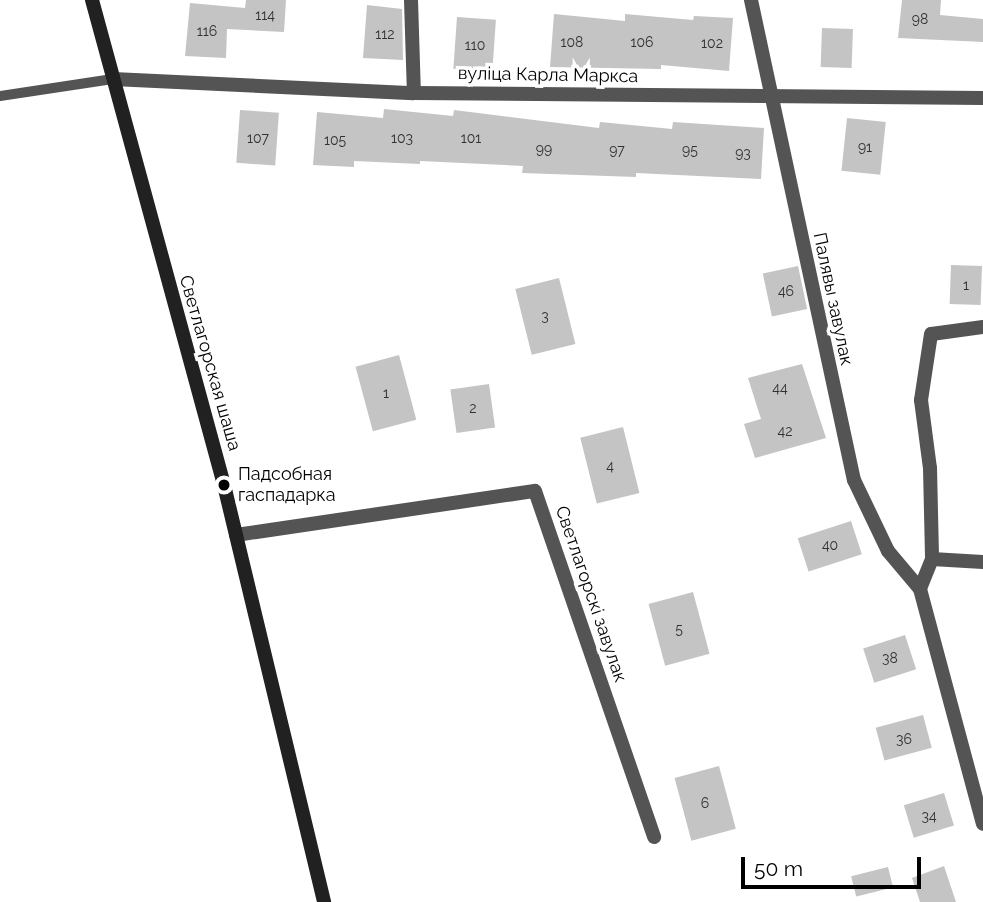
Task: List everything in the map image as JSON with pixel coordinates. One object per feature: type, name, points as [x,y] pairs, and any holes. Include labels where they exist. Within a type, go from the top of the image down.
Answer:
[{"type":"main road","name":"Светлагорская шаша","points":[[92,0],[236,535],[324,902]]},
{"type":"street","points":[[411,0],[414,93]]},
{"type":"street","name":"Палявы завулак","points":[[751,0],[854,480],[888,551],[920,589],[983,824]]},
{"type":"street","name":"вуліца Карла Маркса","points":[[113,79],[414,93],[983,98]]},
{"type":"street","points":[[920,589],[932,559],[930,468],[921,400],[931,334],[983,327]]},
{"type":"street","name":"Светлагорскі завулак","points":[[236,535],[535,491],[654,838]]},
{"type":"street","points":[[932,559],[983,562]]},
{"type":"lane","points":[[0,96],[113,79]]},
{"type":"building","points":[[246,0],[286,0],[284,32],[227,29],[226,58],[185,56],[190,3],[245,8]]},
{"type":"building","points":[[902,0],[941,0],[940,15],[983,19],[983,42],[898,38]]},
{"type":"building","points":[[367,5],[402,9],[403,60],[363,58]]},
{"type":"building","points":[[554,14],[625,21],[625,14],[693,20],[694,16],[733,18],[729,71],[661,65],[661,69],[550,67]]},
{"type":"building","points":[[457,17],[496,20],[492,72],[453,69]]},
{"type":"building","points":[[822,28],[853,29],[852,68],[821,67]]},
{"type":"building","points":[[384,109],[453,116],[454,110],[599,128],[600,122],[672,129],[673,122],[764,128],[761,179],[636,173],[636,177],[522,173],[523,166],[420,161],[420,164],[354,161],[354,167],[313,165],[317,112],[383,118]]},
{"type":"building","points":[[240,110],[279,113],[275,166],[236,163]]},
{"type":"building","points":[[847,118],[886,122],[880,175],[841,171]]},
{"type":"building","points":[[951,265],[982,266],[981,305],[950,304]]},
{"type":"building","points":[[798,266],[807,309],[772,317],[763,273]]},
{"type":"building","points":[[559,278],[575,344],[532,355],[515,289]]},
{"type":"building","points":[[399,355],[416,420],[373,431],[356,367]]},
{"type":"building","points":[[802,364],[826,438],[755,458],[744,424],[761,419],[748,378]]},
{"type":"building","points":[[489,384],[495,428],[457,433],[450,389]]},
{"type":"building","points":[[623,427],[639,493],[597,504],[580,438]]},
{"type":"building","points":[[851,521],[862,554],[809,572],[798,538]]},
{"type":"building","points":[[693,592],[710,654],[665,666],[649,604]]},
{"type":"building","points":[[905,635],[916,669],[874,683],[863,649]]},
{"type":"building","points":[[923,715],[932,748],[884,761],[876,728]]},
{"type":"building","points":[[719,766],[736,829],[691,841],[675,778]]},
{"type":"building","points":[[944,793],[954,826],[914,838],[904,805]]},
{"type":"building","points":[[944,866],[956,902],[920,902],[912,878]]},
{"type":"building","points":[[888,867],[893,887],[856,897],[851,876]]},
{"type":"place","name":"Падсобная гаспадарка","points":[[224,485]]}]
